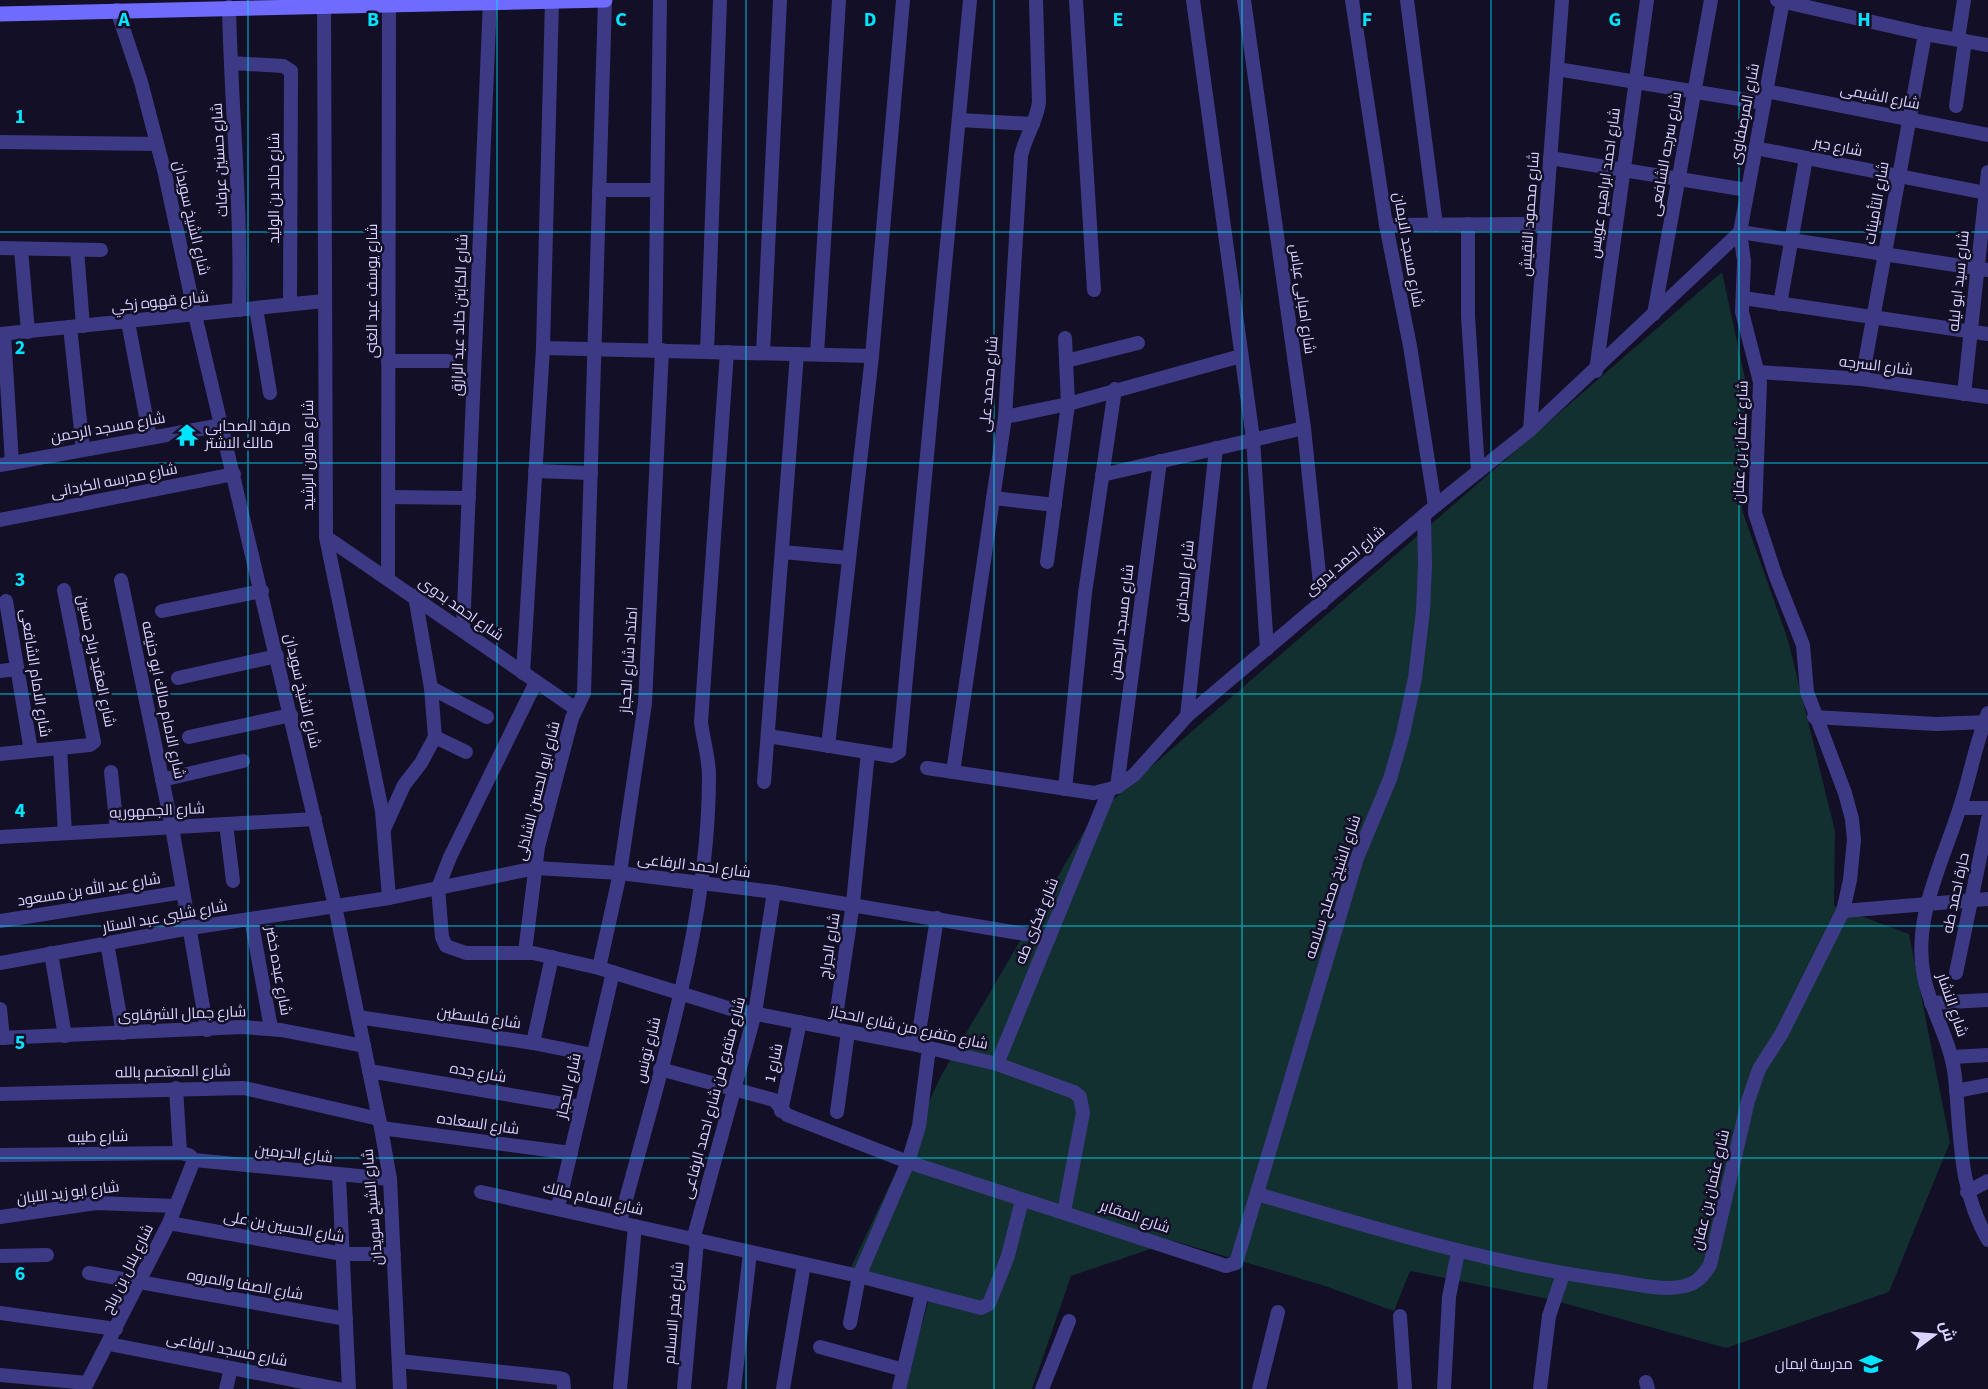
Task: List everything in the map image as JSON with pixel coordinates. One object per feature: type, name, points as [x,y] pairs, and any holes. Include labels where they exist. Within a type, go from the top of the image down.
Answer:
[{"type":"main road","points":[[0,14],[389,3],[605,0]]},
{"type":"street","points":[[523,673],[543,348],[552,0]]},
{"type":"street","name":"شارع ابو الحسن الشاذلى","points":[[525,952],[538,847],[576,709],[585,693],[605,0]]},
{"type":"street","name":"امتداد شارع الحجاز","points":[[599,968],[620,873],[645,703],[658,350],[657,190],[660,0]]},
{"type":"street","points":[[707,352],[720,0]]},
{"type":"street","points":[[763,353],[780,0]]},
{"type":"street","points":[[817,354],[839,0]]},
{"type":"street","points":[[828,746],[872,356],[903,0]]},
{"type":"street","points":[[768,736],[892,756],[896,755],[900,748],[970,0]]},
{"type":"street","name":"شارع محمد على","points":[[953,772],[1005,417],[1021,156],[1039,102],[1036,0]]},
{"type":"street","points":[[1076,0],[1094,290]]},
{"type":"street","points":[[1193,0],[1253,440],[1267,648]]},
{"type":"street","name":"شارع امبابى عباس","points":[[1244,0],[1304,428],[1322,603]]},
{"type":"street","name":"شارع مسجد الايمان","points":[[1352,0],[1386,225],[1410,346],[1435,506]]},
{"type":"street","points":[[1407,0],[1436,225]]},
{"type":"street","name":"شارع محمود النقيش","points":[[1530,430],[1562,0]]},
{"type":"street","name":"شارع احمد ابراهيم عويس","points":[[1596,371],[1647,0]]},
{"type":"street","name":"شارع سرجه الشافعى","points":[[1654,314],[1711,0]]},
{"type":"street","points":[[1956,106],[1964,0]]},
{"type":"street","name":"شارع الكابتن خالد عبد الرازق","points":[[463,630],[490,1]]},
{"type":"street","points":[[1780,1],[1925,34],[1988,45]]},
{"type":"street","name":"شارع المرصفاوى","points":[[1740,232],[1780,1]]},
{"type":"street","name":"شارع يوسف عبد الغنى","points":[[388,578],[389,3]]},
{"type":"street","name":"شارع هارون الرشيد","points":[[324,5],[326,537],[384,829],[389,898]]},
{"type":"street","name":"شارع حسنين عرفات","points":[[230,8],[231,63],[238,151],[239,310]]},
{"type":"street","name":"شارع الشيخ سويدان","points":[[117,10],[141,82],[157,144],[195,315],[335,906],[380,1123],[390,1179],[400,1389]]},
{"type":"street","name":"شارع التأمينات","points":[[1862,379],[1925,34]]},
{"type":"street","name":"شارع خالد بن الوليد","points":[[231,63],[283,66],[291,71],[290,304]]},
{"type":"street","name":"شارع الشيمى","points":[[1557,69],[1694,92],[1765,97],[1910,119],[1988,135]]},
{"type":"street","points":[[959,120],[1033,124]]},
{"type":"street","points":[[0,142],[157,144]]},
{"type":"street","name":"شارع جبر","points":[[1755,148],[1986,193]]},
{"type":"street","points":[[1550,158],[1747,190]]},
{"type":"street","points":[[1780,304],[1806,158]]},
{"type":"street","name":"شارع سيد ابو ليله","points":[[1964,394],[1971,332],[1983,269],[1988,172]]},
{"type":"street","points":[[599,190],[657,190]]},
{"type":"street","points":[[1468,224],[1467,316],[1478,471]]},
{"type":"street","points":[[1386,225],[1545,224]]},
{"type":"street","points":[[1740,232],[1983,269]]},
{"type":"street","name":"شارع احمد بدوى","points":[[1113,789],[1134,775],[1187,716],[1435,506],[1530,430],[1596,371],[1740,232]]},
{"type":"street","name":"شارع عثمان بن عفان","points":[[1257,1194],[1458,1252],[1563,1275],[1666,1288],[1691,1284],[1703,1276],[1710,1265],[1748,1101],[1759,1069],[1782,1033],[1842,910],[1854,859],[1852,819],[1831,752],[1814,717],[1807,692],[1803,645],[1755,513],[1761,396],[1759,372],[1745,327],[1744,261],[1740,232]]},
{"type":"street","points":[[0,248],[101,250]]},
{"type":"street","points":[[21,249],[28,332]]},
{"type":"street","points":[[77,250],[77,327],[83,449]]},
{"type":"street","points":[[1743,298],[1873,319],[1988,334]]},
{"type":"street","name":"شارع قهوه زكي","points":[[2,334],[324,301]]},
{"type":"street","points":[[256,308],[270,393]]},
{"type":"street","points":[[128,322],[150,438]]},
{"type":"street","points":[[2,334],[6,464]]},
{"type":"street","points":[[1047,562],[1068,404],[1065,338]]},
{"type":"street","points":[[1066,361],[1138,343]]},
{"type":"street","points":[[543,348],[872,356]]},
{"type":"street","name":"شارع تونس","points":[[620,1222],[680,994],[701,884],[709,773],[701,722],[727,352]]},
{"type":"street","points":[[764,782],[796,354]]},
{"type":"street","points":[[1005,417],[1068,404],[1115,388],[1242,356]]},
{"type":"street","points":[[388,361],[447,361]]},
{"type":"street","name":"شارع السرجه","points":[[1759,372],[1862,379],[1988,397]]},
{"type":"street","points":[[1065,789],[1085,593],[1115,388]]},
{"type":"street","name":"شارع مسجد الرحمن","points":[[6,464],[222,425]]},
{"type":"street","points":[[1102,475],[1304,428]]},
{"type":"street","name":"شارع المدافن","points":[[1187,716],[1216,448]]},
{"type":"street","name":"شارع مسجد الرحمن","points":[[1113,789],[1160,461]]},
{"type":"street","points":[[535,471],[591,474]]},
{"type":"street","name":"شارع مدرسه الكردانى","points":[[0,520],[234,474]]},
{"type":"street","points":[[388,497],[469,498]]},
{"type":"street","points":[[993,498],[1055,505]]},
{"type":"street","name":"شارع الشيخ مصلح سلامه","points":[[1236,1263],[1357,858],[1390,779],[1403,734],[1415,678],[1423,611],[1424,516]]},
{"type":"street","name":"شارع احمد بدوى","points":[[326,537],[415,596],[576,709]]},
{"type":"street","points":[[782,552],[849,558]]},
{"type":"street","name":"شارع الامام مالك ابو حنيفه","points":[[121,580],[172,827],[207,1030]]},
{"type":"street","name":"شارع العقيد رباح حسين","points":[[60,748],[90,745],[95,739],[64,590]]},
{"type":"street","points":[[162,611],[262,591]]},
{"type":"street","points":[[384,829],[404,785],[421,764],[435,736],[431,688],[415,596]]},
{"type":"street","name":"شارع الامام الشافعى","points":[[5,609],[31,751]]},
{"type":"street","points":[[178,678],[277,656]]},
{"type":"street","points":[[0,671],[17,669]]},
{"type":"street","points":[[438,888],[450,857],[536,682]]},
{"type":"street","points":[[431,688],[487,717]]},
{"type":"street","points":[[189,737],[291,715]]},
{"type":"street","points":[[1814,717],[1936,724],[1987,719]]},
{"type":"street","name":"شارع النشار","points":[[1987,719],[1960,808],[1926,903],[1922,950],[1923,976],[1952,1057],[1959,1140],[1967,1192],[1976,1218],[1988,1240]]},
{"type":"street","points":[[435,736],[466,752]]},
{"type":"street","points":[[0,753],[60,748],[65,833]]},
{"type":"street","name":"شارع الجراج","points":[[837,1112],[841,1030],[868,752]]},
{"type":"street","points":[[162,780],[243,761]]},
{"type":"street","points":[[927,768],[1094,793],[1113,789]]},
{"type":"street","points":[[111,772],[117,830]]},
{"type":"street","name":"شارع فكرى طه","points":[[997,1065],[1048,938],[1113,789]]},
{"type":"street","points":[[1960,808],[1988,808]]},
{"type":"street","name":"شارع الجمهوريه","points":[[0,837],[315,819]]},
{"type":"street","name":"حارة احمد طه","points":[[1956,973],[1988,819]]},
{"type":"street","points":[[226,824],[233,881]]},
{"type":"street","name":"شارع احمد الرفاعى","points":[[335,906],[389,898],[536,868],[620,873],[774,892],[853,903],[1048,938]]},
{"type":"street","name":"شارع متفرع من شارع الحجاز","points":[[438,888],[446,946],[466,953],[525,952],[552,957],[599,968],[680,994],[755,1014],[923,1046],[997,1065],[1074,1092],[1080,1097],[1082,1122],[1064,1212]]},
{"type":"street","name":"شارع عبد الله بن مسعود","points":[[0,921],[183,892]]},
{"type":"street","name":"شارع متفرع من شارع احمد الرفاعى","points":[[695,1240],[755,1014],[774,892]]},
{"type":"street","points":[[1842,910],[1988,899]]},
{"type":"street","name":"شارع شلبى عبد الستار","points":[[0,963],[190,928],[335,906]]},
{"type":"street","points":[[850,1323],[859,1276],[908,1162],[924,1101],[923,1046],[937,918]]},
{"type":"street","name":"شارع عبده خضر","points":[[251,919],[272,1028]]},
{"type":"street","points":[[107,943],[123,1033]]},
{"type":"street","points":[[51,953],[65,1035]]},
{"type":"street","points":[[533,1043],[552,957]]},
{"type":"street","name":"شارع الحجاز","points":[[558,1207],[613,972]]},
{"type":"street","points":[[1931,1003],[1988,1000]]},
{"type":"street","points":[[0,1009],[2,1038]]},
{"type":"street","name":"شارع فلسطين","points":[[358,1017],[533,1043],[593,1055]]},
{"type":"street","name":"شارع 1","points":[[781,1111],[800,1022]]},
{"type":"street","name":"شارع جمال الشرقاوى","points":[[2,1038],[272,1028],[364,1046]]},
{"type":"street","points":[[1952,1057],[1988,1055]]},
{"type":"street","name":"شارع المقابر","points":[[660,1069],[774,1100],[781,1111],[908,1162],[1226,1266],[1236,1263]]},
{"type":"street","name":"شارع جده","points":[[369,1071],[581,1107]]},
{"type":"street","points":[[1956,1091],[1988,1085]]},
{"type":"street","points":[[176,1088],[180,1153],[189,1155],[194,1161]]},
{"type":"street","name":"شارع المعتصم بالله","points":[[0,1094],[244,1088],[380,1123]]},
{"type":"street","name":"شارع السعاده","points":[[380,1123],[571,1153]]},
{"type":"street","name":"شارع طيبه","points":[[0,1155],[180,1153]]},
{"type":"street","name":"شارع الحرمين","points":[[194,1161],[390,1179]]},
{"type":"street","name":"شارع بلال بن رباح","points":[[86,1386],[169,1224],[194,1161]]},
{"type":"street","points":[[339,1176],[350,1389]]},
{"type":"street","points":[[1967,1192],[1988,1181]]},
{"type":"street","name":"شارع الامام مالك","points":[[481,1192],[558,1207],[695,1240]]},
{"type":"street","points":[[695,1240],[986,1307],[1008,1256],[1022,1200]]},
{"type":"street","name":"شارع ابو زيد اللبان","points":[[0,1217],[96,1203],[175,1206]]},
{"type":"street","name":"شارع الحسين بن على","points":[[169,1224],[343,1254],[394,1254]]},
{"type":"street","points":[[620,1389],[635,1226]]},
{"type":"street","name":"شارع فجر الاسلام","points":[[684,1389],[695,1240]]},
{"type":"street","points":[[1444,1389],[1449,1297],[1458,1252]]},
{"type":"street","points":[[734,1389],[750,1253]]},
{"type":"street","points":[[0,1256],[47,1256]]},
{"type":"street","points":[[783,1389],[804,1264]]},
{"type":"street","name":"شارع الصفا والمروه","points":[[89,1273],[139,1284],[346,1318]]},
{"type":"street","points":[[1540,1389],[1549,1316],[1563,1275]]},
{"type":"street","points":[[899,1389],[922,1293]]},
{"type":"street","points":[[1258,1389],[1278,1312]]},
{"type":"street","points":[[0,1313],[116,1329]]},
{"type":"street","points":[[1400,1316],[1406,1389]]},
{"type":"street","points":[[1042,1389],[1069,1321]]},
{"type":"street","name":"شارع مسجد الرفاعى","points":[[109,1344],[339,1389]]},
{"type":"street","points":[[820,1347],[904,1370]]},
{"type":"street","points":[[399,1361],[560,1378],[563,1379],[564,1389]]},
{"type":"street","points":[[226,1389],[231,1368]]},
{"type":"street","points":[[0,1375],[86,1386]]},
{"type":"green space","points":[[1722,272],[1746,383],[1742,510],[1788,640],[1835,831],[1834,906],[1909,934],[1950,1142],[1889,1292],[1726,1348],[1549,1299],[1410,1271],[1394,1311],[1325,1286],[1174,1241],[1071,1276],[1032,1389],[904,1389],[931,1292],[850,1269],[941,1076],[1092,818]]},
{"type":"place","name":"مرقد الصحابي مالك الاشتر","points":[[187,435]]},
{"type":"place","name":"مدرسة ايمان","points":[[1871,1364]]}]
